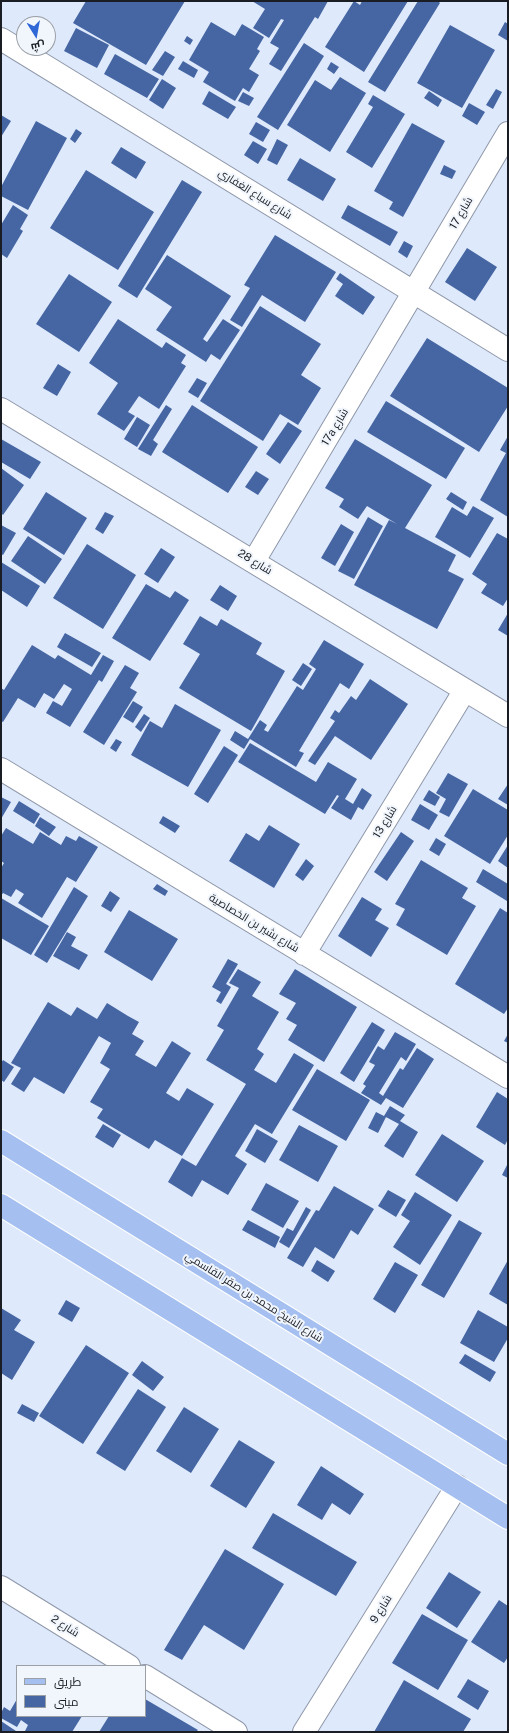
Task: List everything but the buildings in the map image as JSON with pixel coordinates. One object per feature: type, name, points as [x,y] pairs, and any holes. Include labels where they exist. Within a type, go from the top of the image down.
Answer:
[{"type":"main road","name":"شارع الشيخ محمد بن صقر القاسمي","points":[[1,1141],[508,1454]]},
{"type":"main road","points":[[1,1205],[508,1518]]},
{"type":"street","name":"شارع سباع الغفاري","points":[[1,39],[508,350]]},
{"type":"street","name":"شارع 17","points":[[415,293],[508,133]]},
{"type":"street","name":"17a شارع","points":[[254,561],[415,293]]},
{"type":"street","name":"شارع 28","points":[[1,409],[508,716]]},
{"type":"street","name":"شارع 13","points":[[304,954],[465,690]]},
{"type":"street","name":"شارع بشير بن الخصاصية","points":[[1,769],[508,1077]]},
{"type":"street","name":"شارع 9","points":[[304,1732],[457,1486]]},
{"type":"street","name":"شارع 2","points":[[1,1587],[127,1665]]},
{"type":"street","points":[[146,1677],[236,1732]]}]
